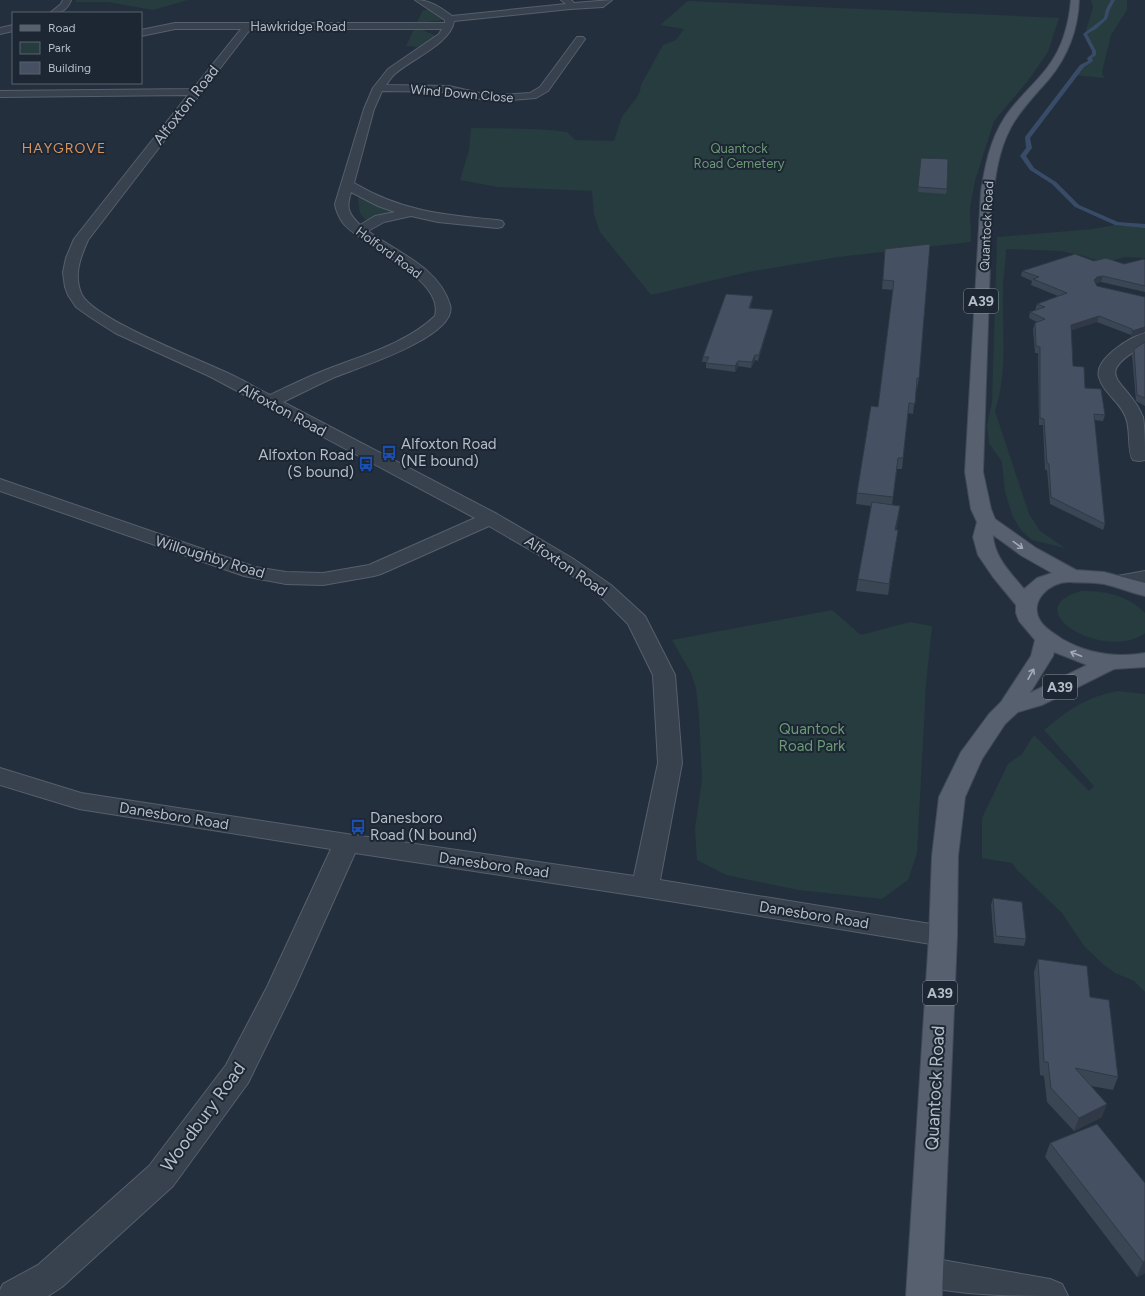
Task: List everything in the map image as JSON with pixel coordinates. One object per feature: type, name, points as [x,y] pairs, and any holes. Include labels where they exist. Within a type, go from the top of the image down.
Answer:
[{"type":"main road","name":"Quantock Road","points":[[987,522],[981,509],[974,472],[986,204],[990,165],[1000,137],[1011,117],[1051,69],[1060,54],[1069,34],[1075,8],[1075,0]]},
{"type":"main road","points":[[987,522],[1029,552],[1074,577]]},
{"type":"main road","name":"A39","points":[[987,522],[983,535],[984,545],[990,558],[1009,584],[1027,604],[1027,613],[1035,629],[1064,650],[1080,656],[1110,662],[1142,662]]},
{"type":"main road","points":[[1027,604],[1030,595],[1037,588],[1051,581],[1074,577],[1088,577],[1119,581],[1145,590]]},
{"type":"main road","name":"Quantock Road","points":[[924,1284],[943,936],[945,856],[952,797],[970,758],[997,719],[1010,707],[1042,656],[1046,637]]},
{"type":"main road","name":"Quantock Road","points":[[1010,707],[1034,700],[1110,662]]},
{"type":"street","points":[[55,12],[65,5],[68,0]]},
{"type":"street","points":[[419,0],[440,11],[449,22]]},
{"type":"street","name":"Hawkridge Road","points":[[147,33],[174,26],[250,27],[449,22],[565,8],[567,3],[603,4],[608,0]]},
{"type":"street","name":"Holford Road","points":[[269,402],[315,380],[402,344],[426,331],[441,319],[444,308],[441,298],[419,271],[400,257],[358,231],[341,212],[341,204],[369,109],[378,88],[392,71],[442,36],[449,22]]},
{"type":"street","name":"Alfoxton Road","points":[[250,27],[245,30],[195,92],[81,239],[73,258],[70,272],[72,287],[75,295],[81,304],[120,330],[217,374],[490,518],[565,562],[604,589],[637,620],[664,675],[670,763],[645,887]]},
{"type":"street","points":[[0,31],[12,28]]},
{"type":"street","name":"Wind Down Close","points":[[378,88],[449,89],[484,97],[500,98],[532,96],[544,89],[580,40]]},
{"type":"street","points":[[557,49],[572,50]]},
{"type":"street","points":[[0,94],[195,92]]},
{"type":"street","points":[[0,103],[12,94]]},
{"type":"street","points":[[347,184],[371,198],[408,213]]},
{"type":"street","points":[[358,231],[380,219],[408,213],[473,218],[497,224]]},
{"type":"street","points":[[1139,456],[1142,434],[1132,411],[1109,383],[1106,374],[1107,367],[1113,359],[1145,338]]},
{"type":"street","name":"Willoughby Road","points":[[0,485],[251,572],[286,578],[323,579],[374,570],[490,518]]},
{"type":"street","points":[[1119,581],[1145,577]]},
{"type":"street","name":"Danesboro Road","points":[[0,776],[79,801],[347,843],[645,887],[943,936]]},
{"type":"street","name":"Woodbury Road","points":[[15,1296],[50,1276],[161,1176],[237,1074],[281,987],[347,843]]},
{"type":"street","points":[[924,1284],[1050,1296]]},
{"type":"green space","points":[[76,0],[188,0],[153,10],[108,2],[75,2]]},
{"type":"green space","points":[[1091,0],[1127,0],[1127,10],[1111,35],[1102,72],[1104,78],[1074,75],[1082,66],[1090,61],[1089,58],[1094,55],[1094,51],[1085,34],[1093,7]]},
{"type":"green space","name":"Quantock Road Cemetery","points":[[688,1],[1059,18],[1048,52],[1027,82],[994,121],[975,181],[970,207],[971,242],[838,257],[748,272],[651,295],[600,232],[594,215],[592,191],[497,187],[460,180],[469,150],[471,128],[555,130],[567,132],[575,140],[614,141],[622,117],[639,94],[641,85],[663,45],[676,40],[684,29],[660,25]]},
{"type":"green space","points":[[430,10],[444,20],[417,23],[422,11]]},
{"type":"green space","points":[[414,29],[420,29],[436,36],[420,47],[406,46]]},
{"type":"green space","points":[[360,195],[397,211],[395,214],[367,222],[360,213],[358,199]]},
{"type":"green space","points":[[1115,225],[1145,227],[1145,258],[1125,257],[1104,263],[1084,256],[1061,251],[1006,249],[1003,289],[1004,350],[1002,381],[995,411],[1029,514],[1040,531],[1065,548],[1032,540],[1021,530],[1013,517],[1005,492],[1002,462],[989,443],[987,425],[992,403],[997,237],[1093,229]]},
{"type":"green space","points":[[1082,591],[1108,593],[1131,602],[1145,613],[1145,633],[1127,641],[1108,641],[1089,637],[1072,630],[1061,620],[1057,609],[1063,599]]},
{"type":"green space","name":"Quantock Road Park","points":[[832,610],[861,635],[910,622],[932,626],[926,684],[917,853],[908,880],[882,899],[798,890],[726,875],[697,860],[695,829],[702,779],[696,688],[691,673],[672,640]]},
{"type":"green space","points":[[1118,691],[1145,694],[1145,992],[1134,981],[1115,973],[1103,964],[1084,946],[1062,913],[1017,870],[1012,863],[982,858],[982,818],[1008,764],[1022,754],[1034,735],[1089,791],[1094,786],[1044,730],[1078,705],[1096,697]]},
{"type":"building","points":[[921,158],[948,159],[947,189],[918,187]]},
{"type":"building","points":[[930,244],[919,378],[917,378],[915,404],[909,403],[903,458],[898,458],[893,497],[857,493],[871,406],[878,407],[894,281],[883,280],[885,249]]},
{"type":"building","points":[[1075,254],[1094,261],[1106,258],[1124,264],[1145,260],[1145,286],[1103,276],[1097,277],[1094,280],[1097,286],[1145,297],[1145,327],[1132,331],[1132,329],[1099,316],[1071,325],[1073,366],[1084,367],[1085,388],[1101,389],[1105,415],[1094,414],[1105,524],[1051,497],[1044,419],[1040,418],[1040,347],[1036,346],[1035,323],[1045,319],[1030,312],[1045,307],[1037,304],[1067,293],[1033,279],[1039,277],[1022,271]]},
{"type":"building","points":[[726,294],[753,296],[749,308],[773,310],[759,355],[755,355],[752,362],[738,361],[735,366],[706,363],[709,357],[703,357]]},
{"type":"building","points":[[1145,342],[1145,398],[1137,395],[1134,349]]},
{"type":"building","points":[[872,502],[900,506],[895,530],[898,530],[889,584],[858,579]]},
{"type":"building","points":[[993,898],[1022,902],[1026,939],[996,936]]},
{"type":"building","points":[[1038,959],[1087,966],[1090,997],[1109,1000],[1118,1077],[1075,1068],[1107,1104],[1079,1118],[1051,1088],[1048,1062],[1044,1062]]},
{"type":"building","points":[[1097,1124],[1145,1183],[1145,1261],[1143,1262],[1050,1143]]},
{"type":"waterway","points":[[1113,0],[1108,9],[1106,18],[1095,28],[1085,34],[1094,51],[1094,55],[1089,58],[1091,61],[1082,66],[1027,138],[1029,148],[1023,156],[1032,169],[1054,183],[1077,206],[1117,224],[1145,226]]},
{"type":"place","name":"Alfoxton Road (NE bound)","points":[[389,453]]},
{"type":"place","name":"Alfoxton Road (S bound)","points":[[366,464]]},
{"type":"place","name":"Danesboro Road (N bound)","points":[[358,827]]},
{"type":"district","name":"HAYGROVE","points":[[64,148]]}]
